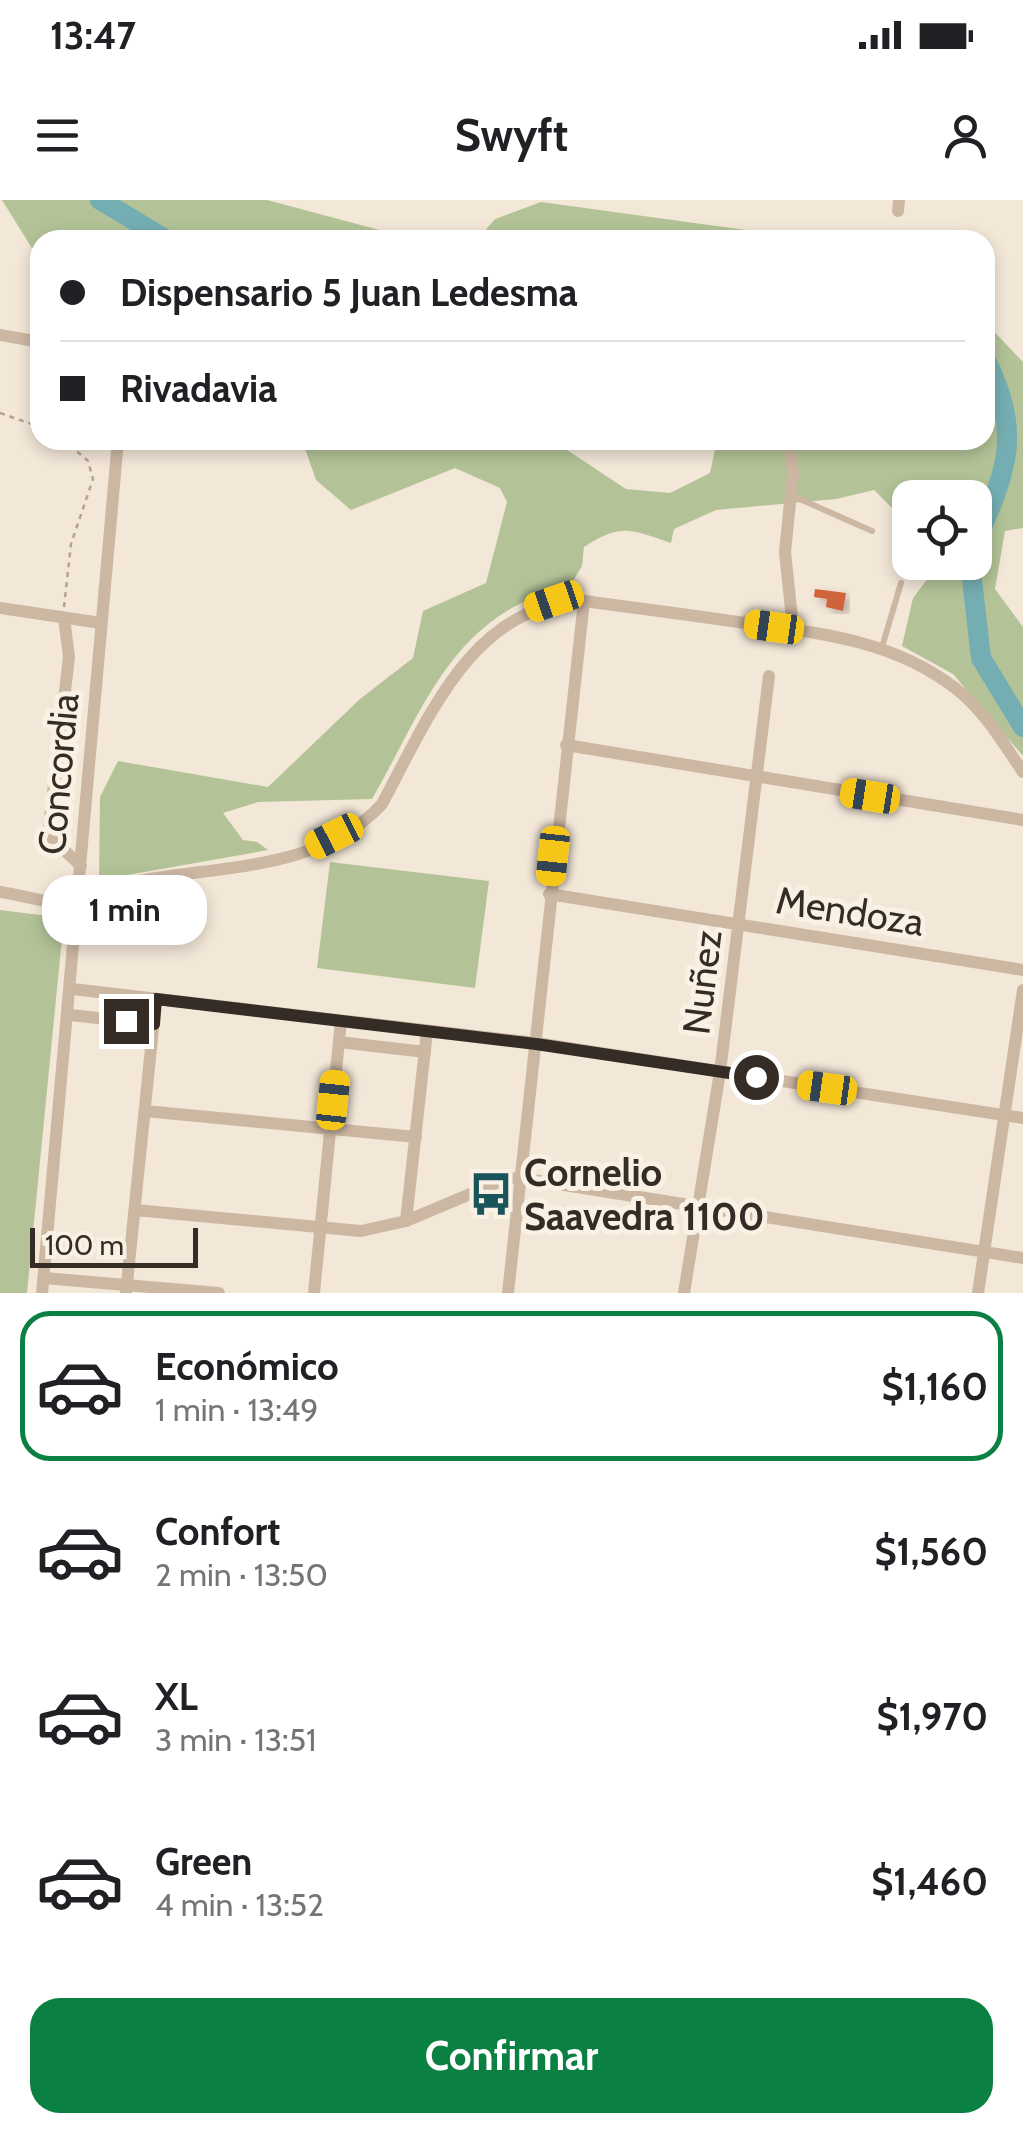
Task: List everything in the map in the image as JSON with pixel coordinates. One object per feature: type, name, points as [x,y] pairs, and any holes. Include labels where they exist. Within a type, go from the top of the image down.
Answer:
[{"type":"street","points":[[0,335],[30,340]]},
{"type":"street","name":"Concordia","points":[[42,1293],[70,1015],[117,450]]},
{"type":"street","points":[[790,450],[792,496],[785,552],[792,628]]},
{"type":"street","points":[[508,1293],[584,600]]},
{"type":"street","points":[[0,892],[77,903],[118,885],[267,864],[298,854],[368,819],[382,804],[452,680],[490,635],[519,614],[554,601],[584,600],[792,628],[882,647],[929,669],[958,690],[976,706],[1023,772]]},
{"type":"street","points":[[0,608],[102,623]]},
{"type":"street","points":[[64,618],[69,657],[48,835],[80,866]]},
{"type":"street","name":"Nuñez","points":[[684,1293],[720,1072],[769,676]]},
{"type":"street","points":[[566,744],[1023,820]]},
{"type":"street","name":"Mendoza","points":[[549,894],[1023,970]]},
{"type":"street","points":[[72,990],[536,1044],[1023,1118]]},
{"type":"street","points":[[978,1293],[1023,990]]},
{"type":"street","points":[[127,1289],[156,999]]},
{"type":"street","points":[[70,1015],[154,1024]]},
{"type":"street","points":[[314,1293],[341,1021]]},
{"type":"street","points":[[406,1220],[427,1031]]},
{"type":"street","points":[[339,1042],[425,1052]]},
{"type":"street","points":[[144,1111],[416,1138]]},
{"type":"street","points":[[135,1210],[361,1231],[406,1220],[506,1179],[520,1178],[1023,1258]]},
{"type":"street","points":[[44,1278],[127,1289],[217,1293]]},
{"type":"lane","points":[[792,496],[872,531]]},
{"type":"lane","points":[[882,647],[901,583]]},
{"type":"path","points":[[0,414],[30,424]]},
{"type":"path","points":[[64,618],[71,544],[93,479],[88,460],[76,450]]},
{"type":"green space","points":[[2,200],[267,200],[380,230],[30,230],[30,245]]},
{"type":"green space","points":[[541,202],[746,230],[486,230],[495,219]]},
{"type":"green space","points":[[995,333],[1023,362],[1023,528],[1005,531],[995,589],[1023,627],[1023,756],[953,674],[902,646],[913,598],[927,580],[992,580],[992,480],[892,480],[892,508],[874,490],[836,499],[716,510],[674,529],[671,543],[626,531],[597,539],[584,547],[582,566],[570,586],[530,599],[497,617],[470,641],[427,698],[372,799],[258,802],[223,813],[243,840],[257,842],[268,850],[99,880],[100,797],[118,761],[268,787],[360,699],[413,658],[423,611],[486,583],[507,502],[500,488],[455,468],[351,510],[316,480],[306,450],[567,450],[626,489],[670,493],[710,473],[715,450],[995,450]]},
{"type":"green space","points":[[330,862],[489,881],[475,988],[317,968]]},
{"type":"green space","points":[[0,910],[64,918],[27,1293],[0,1293]]},
{"type":"building","points":[[815,589],[846,593],[843,611],[826,607],[827,599],[814,597]]},
{"type":"waterway","points":[[100,200],[150,230]]},
{"type":"waterway","points":[[992,502],[1002,472],[1007,431],[995,380]]},
{"type":"waterway","points":[[972,580],[981,658],[1023,727]]},
{"type":"place","name":"Cornelio Saavedra 1100","points":[[491,1194]]},
{"type":"route","points":[[126,1021],[154,1024],[156,999],[536,1044],[756,1077]]}]
